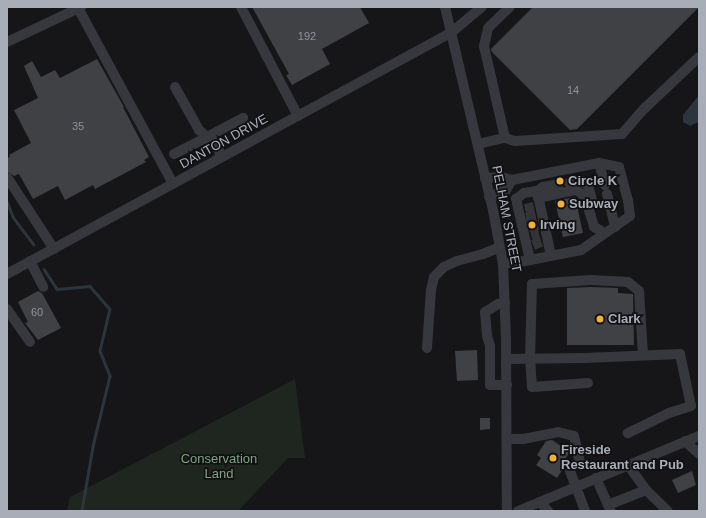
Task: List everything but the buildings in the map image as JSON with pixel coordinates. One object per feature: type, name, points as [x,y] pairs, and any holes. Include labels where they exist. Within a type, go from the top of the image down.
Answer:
[{"type":"street","points":[[241,7],[298,116]]},
{"type":"street","name":"PELHAM STREET","points":[[445,7],[478,144],[503,264],[507,359],[507,511]]},
{"type":"street","name":"DANTON DRIVE","points":[[7,274],[452,32],[482,7]]},
{"type":"street","points":[[505,138],[484,46],[488,28],[510,7]]},
{"type":"street","points":[[7,42],[79,8],[173,184]]},
{"type":"street","points":[[478,144],[505,138],[515,141],[622,134],[645,108],[699,57]]},
{"type":"street","points":[[175,88],[199,130],[208,138],[213,153],[220,158]]},
{"type":"street","points":[[174,154],[208,138],[243,118]]},
{"type":"street","points":[[485,178],[502,177],[516,179],[600,163],[619,167],[628,200],[630,216],[615,227],[601,233],[581,250],[503,264]]},
{"type":"street","points":[[600,163],[615,227]]},
{"type":"street","points":[[7,177],[54,249]]},
{"type":"street","points":[[516,179],[524,193],[534,223],[551,256]]},
{"type":"street","points":[[489,197],[506,190],[516,179]]},
{"type":"street","points":[[569,183],[582,181],[588,185],[601,233]]},
{"type":"street","points":[[530,260],[534,223],[543,187],[553,186]]},
{"type":"street","points":[[534,223],[577,190],[585,197],[594,227],[601,233]]},
{"type":"street","points":[[524,193],[516,200],[534,223]]},
{"type":"street","points":[[427,348],[431,290],[434,277],[444,267],[457,260],[483,254],[500,247]]},
{"type":"street","points":[[30,262],[43,287]]},
{"type":"street","points":[[588,383],[532,387],[530,359],[532,284],[591,280],[628,282],[639,291],[643,355]]},
{"type":"street","points":[[505,303],[498,304],[485,312],[486,336],[490,346],[490,385],[507,385]]},
{"type":"street","points":[[7,309],[30,342]]},
{"type":"street","points":[[507,359],[585,358],[680,354],[691,406],[669,413],[628,433]]},
{"type":"street","points":[[507,439],[523,439],[558,432],[574,436],[580,461]]},
{"type":"street","points":[[518,511],[699,436]]},
{"type":"street","points":[[685,441],[699,454]]},
{"type":"street","points":[[628,465],[646,490],[668,511]]},
{"type":"street","points":[[570,471],[585,511]]},
{"type":"street","points":[[596,478],[609,508],[646,490]]},
{"type":"street","points":[[540,502],[548,511]]},
{"type":"green space","name":"Conservation Land","points":[[295,379],[305,458],[288,458],[238,511],[67,511],[70,497]]},
{"type":"shaded area","points":[[699,95],[699,122],[690,126],[683,122],[683,115]]},
{"type":"waterway","points":[[7,201],[13,217],[33,244]]},
{"type":"waterway","points":[[44,269],[57,289],[90,286],[110,309],[100,351],[110,376],[93,447],[82,511]]},
{"type":"tunnel","points":[[553,185],[569,183]]},
{"type":"tunnel","points":[[525,209],[534,207]]},
{"type":"tunnel","points":[[526,218],[536,216]]},
{"type":"tunnel","points":[[529,227],[538,225]]},
{"type":"tunnel","points":[[531,235],[539,233]]},
{"type":"tunnel","points":[[533,245],[541,242]]},
{"type":"place","name":"Circle K","points":[[560,181]]},
{"type":"place","name":"Subway","points":[[561,204]]},
{"type":"place","name":"Irving","points":[[532,225]]},
{"type":"place","name":"Clark","points":[[600,319]]},
{"type":"place","name":"Fireside Restaurant and Pub","points":[[553,458]]}]
